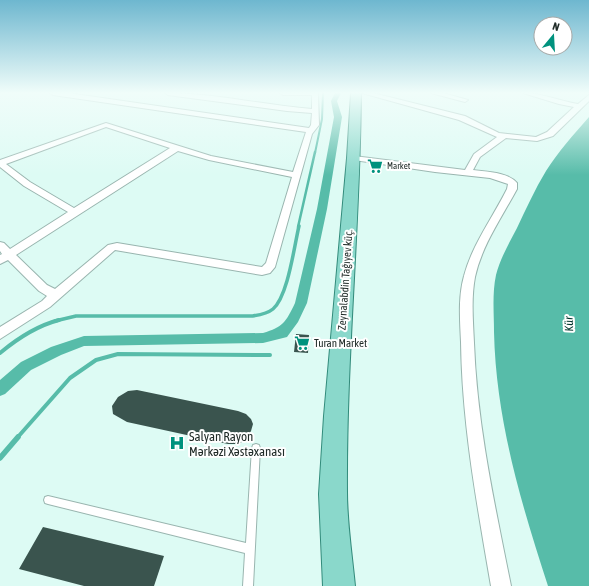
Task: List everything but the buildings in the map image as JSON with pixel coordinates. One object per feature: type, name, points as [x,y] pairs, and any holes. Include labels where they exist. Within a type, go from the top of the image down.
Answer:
[{"type":"main road","name":"Zeynalabdin Tağıyev küç.","points":[[338,586],[333,494],[336,416],[356,120]]},
{"type":"street","points":[[243,120],[310,130]]},
{"type":"street","points":[[0,334],[46,304],[112,247],[117,246],[262,271],[266,270],[271,264],[310,130],[315,124],[315,120]]},
{"type":"street","points":[[467,120],[491,133],[530,139],[543,137],[550,134],[565,120]]},
{"type":"street","points":[[0,163],[102,126],[110,126],[176,148],[226,162],[297,175]]},
{"type":"street","points":[[468,172],[477,156],[504,136]]},
{"type":"street","points":[[4,258],[176,148]]},
{"type":"street","points":[[354,158],[448,171],[468,172],[510,181],[513,186],[471,270],[467,297],[467,368],[473,430],[501,586]]},
{"type":"street","points":[[0,163],[27,184],[74,212]]},
{"type":"street","points":[[0,245],[4,258],[43,288],[55,295]]},
{"type":"lane","points":[[248,586],[256,448]]},
{"type":"lane","points":[[48,500],[250,549]]},
{"type":"water","name":"Kür","points":[[586,120],[589,120],[589,586],[548,586],[528,524],[512,461],[499,397],[494,332],[494,289],[496,275],[502,257],[538,185],[546,171]]},
{"type":"waterway","points":[[315,153],[322,120]]},
{"type":"waterway","points":[[0,389],[26,366],[56,351],[84,341],[263,338],[282,333],[294,319],[301,303],[322,209],[337,120]]},
{"type":"waterway","points":[[298,227],[315,152]]},
{"type":"waterway","points":[[59,320],[76,316],[252,316],[266,313],[273,309],[283,294],[290,270],[299,226]]},
{"type":"waterway","points":[[0,353],[28,333],[59,320]]},
{"type":"waterway","points":[[17,438],[70,378],[96,360],[118,354],[270,355]]},
{"type":"waterway","points":[[0,458],[18,437]]},
{"type":"place","name":"Market","points":[[375,166]]},
{"type":"place","name":"Turan Market","points":[[302,343]]},
{"type":"place","name":"Salyan Rayon Mərkəzi Xəstəxanası","points":[[177,443]]}]
